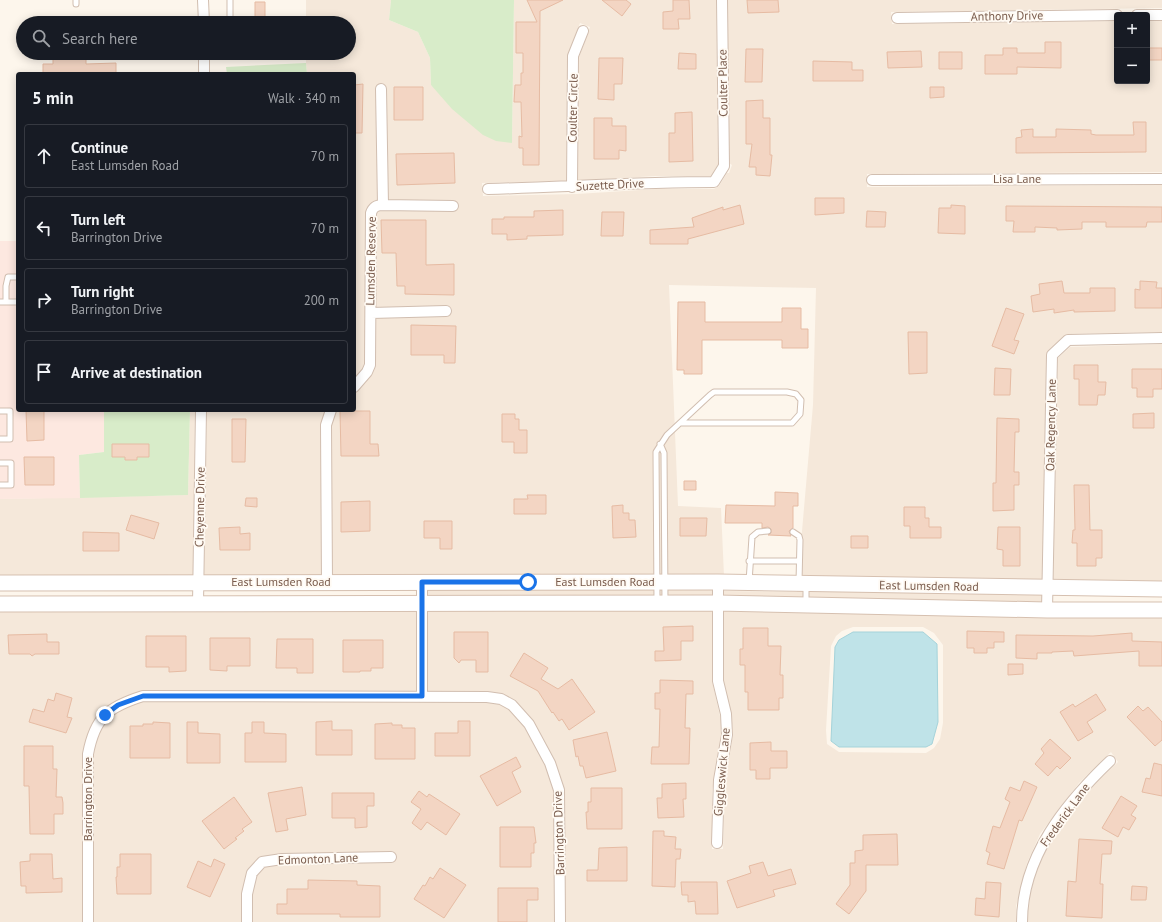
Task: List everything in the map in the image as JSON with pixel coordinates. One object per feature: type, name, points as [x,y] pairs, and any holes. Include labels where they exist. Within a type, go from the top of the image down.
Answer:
[{"type":"main road","name":"East Lumsden Road","points":[[0,583],[718,582],[1047,589],[1162,589]]},
{"type":"main road","name":"East Lumsden Road","points":[[0,604],[717,603],[1047,610],[1162,610]]},
{"type":"street","points":[[203,0],[204,16]]},
{"type":"street","name":"Coulter Place","points":[[722,0],[724,166]]},
{"type":"street","name":"Anthony Drive","points":[[897,18],[1114,15]]},
{"type":"street","points":[[1150,15],[1162,15]]},
{"type":"street","name":"Coulter Circle","points":[[572,187],[573,56],[583,31]]},
{"type":"street","points":[[204,60],[204,72]]},
{"type":"street","name":"Lumsden Reserve","points":[[356,385],[367,372],[370,365],[371,213],[373,208],[377,205],[383,205],[381,89]]},
{"type":"street","name":"Suzette Drive","points":[[488,189],[572,187],[656,182],[714,182],[724,166]]},
{"type":"street","name":"Lisa Lane","points":[[872,180],[1162,178]]},
{"type":"street","points":[[383,205],[453,206]]},
{"type":"street","points":[[371,313],[446,311]]},
{"type":"street","name":"Oak Regency Lane","points":[[1047,610],[1052,355],[1068,340],[1162,338]]},
{"type":"street","name":"Cheyenne Drive","points":[[198,604],[201,412]]},
{"type":"street","points":[[327,582],[326,425],[330,412]]},
{"type":"street","points":[[422,582],[422,696]]},
{"type":"street","name":"Giggleswick Lane","points":[[717,843],[718,791],[727,745],[727,724],[718,681],[718,582]]},
{"type":"street","name":"Barrington Drive","points":[[88,922],[88,754],[92,736],[98,724],[105,715],[118,705],[143,696],[422,696],[487,697],[501,699],[512,705],[529,724],[550,763],[559,790],[560,922]]},
{"type":"street","name":"Frederick Lane","points":[[1022,922],[1022,906],[1032,866],[1045,838],[1083,787],[1110,761]]},
{"type":"street","name":"Edmonton Lane","points":[[247,922],[247,894],[252,873],[262,862],[282,859],[391,857]]},
{"type":"lane","points":[[230,0],[230,16]]},
{"type":"lane","points":[[6,302],[8,277],[16,277]]},
{"type":"lane","points":[[0,302],[16,302]]},
{"type":"lane","points":[[661,603],[656,452],[660,444],[667,435],[680,423],[714,392],[787,392],[796,394],[802,400],[800,414],[796,421],[792,423],[680,423]]},
{"type":"lane","points":[[0,411],[10,411],[10,439],[0,439]]},
{"type":"lane","points":[[660,444],[664,453],[661,603]]},
{"type":"lane","points":[[0,463],[11,463],[11,486],[0,485]]},
{"type":"lane","points":[[748,583],[749,561],[753,534],[768,531]]},
{"type":"lane","points":[[793,532],[799,536],[799,561],[806,604]]},
{"type":"lane","points":[[749,561],[799,561]]},
{"type":"shaded area","points":[[306,0],[391,0],[389,20],[418,32],[430,58],[431,85],[512,143],[514,0],[716,0],[718,165],[711,176],[655,176],[577,181],[579,57],[590,27],[580,23],[568,56],[566,181],[482,183],[483,196],[577,194],[656,189],[714,189],[719,186],[727,173],[729,173],[732,165],[729,163],[727,0],[1162,0],[1162,8],[891,12],[892,24],[1114,21],[1114,84],[1150,84],[1150,21],[1162,21],[1162,172],[867,174],[867,187],[1162,185],[1162,332],[1068,334],[1049,350],[1047,355],[1042,582],[798,577],[813,405],[816,288],[669,285],[678,506],[721,508],[724,576],[204,576],[207,412],[356,412],[356,72],[307,72],[306,60],[356,60],[356,16],[306,16]]},
{"type":"shaded area","points":[[0,241],[16,241],[16,412],[104,412],[104,452],[79,455],[80,498],[0,499]]},
{"type":"shaded area","points":[[1162,344],[1162,583],[1053,583],[1058,358],[1070,347]]},
{"type":"shaded area","points":[[190,412],[195,412],[193,576],[0,577],[0,499],[188,495]]},
{"type":"shaded area","points":[[427,589],[712,589],[712,596],[427,597]]},
{"type":"shaded area","points":[[723,589],[725,591],[797,592],[797,590],[1042,595],[1042,603],[723,597]]},
{"type":"shaded area","points":[[712,609],[712,681],[722,725],[721,744],[712,791],[712,849],[723,849],[725,781],[733,735],[731,713],[723,680],[723,609],[1162,616],[1162,922],[1027,922],[1027,907],[1037,868],[1049,842],[1087,791],[1118,762],[1111,752],[1079,783],[1040,834],[1027,863],[1016,906],[1016,922],[0,922],[0,611]],"holes":[[[853,627],[923,627],[934,633],[943,645],[943,723],[940,739],[934,748],[926,753],[839,752],[827,744],[826,730],[831,646],[836,636],[842,631]]]},
{"type":"green space","points":[[391,0],[514,0],[512,143],[496,141],[483,135],[452,109],[431,85],[430,58],[418,32],[389,20]]},
{"type":"green space","points":[[306,63],[307,72],[227,72],[226,67]]},
{"type":"green space","points":[[104,412],[190,412],[188,495],[80,498],[79,455],[104,452]]},
{"type":"water","points":[[853,632],[923,632],[937,644],[938,722],[932,744],[926,747],[839,747],[831,741],[835,647],[839,640]]},
{"type":"building","points":[[527,0],[563,0],[540,11],[539,165],[523,165],[523,148],[519,148],[519,136],[522,137],[521,102],[514,102],[515,85],[521,85],[521,73],[523,73],[523,53],[516,53],[516,22],[537,22]]},
{"type":"building","points":[[602,0],[626,0],[631,4],[622,16]]},
{"type":"building","points":[[673,0],[689,0],[690,19],[678,19],[679,29],[663,29],[663,12],[673,11]]},
{"type":"building","points":[[747,0],[778,0],[779,12],[748,13]]},
{"type":"building","points":[[255,2],[265,2],[265,16],[255,16]]},
{"type":"building","points":[[1045,42],[1061,42],[1061,68],[1017,67],[1017,74],[985,74],[985,55],[1003,55],[1003,48],[1017,48],[1017,53],[1045,53]]},
{"type":"building","points":[[1150,48],[1162,48],[1162,60],[1150,60]]},
{"type":"building","points":[[746,49],[763,49],[762,82],[745,82]]},
{"type":"building","points":[[921,51],[922,67],[888,68],[887,52]]},
{"type":"building","points":[[939,52],[962,52],[962,69],[939,69]]},
{"type":"building","points":[[679,53],[696,54],[696,69],[678,69]]},
{"type":"building","points":[[599,58],[623,58],[622,84],[614,84],[614,100],[598,99]]},
{"type":"building","points":[[53,60],[86,60],[86,64],[116,63],[116,72],[43,72],[43,64],[53,64]]},
{"type":"building","points":[[813,61],[852,62],[852,70],[863,70],[863,81],[813,81]]},
{"type":"building","points":[[363,84],[362,133],[356,133],[356,85]]},
{"type":"building","points":[[394,87],[423,87],[423,120],[394,120]]},
{"type":"building","points":[[930,87],[944,87],[944,97],[930,98]]},
{"type":"building","points":[[763,100],[763,118],[770,118],[770,155],[772,155],[770,176],[756,175],[756,167],[749,167],[752,144],[746,144],[746,101]]},
{"type":"building","points":[[692,112],[693,161],[669,162],[669,133],[675,133],[675,113]]},
{"type":"building","points":[[594,118],[612,118],[612,126],[626,126],[626,151],[619,150],[619,159],[594,159]]},
{"type":"building","points":[[1133,122],[1146,122],[1146,152],[1016,153],[1016,138],[1022,137],[1021,130],[1033,129],[1033,137],[1056,137],[1056,129],[1091,130],[1091,134],[1096,135],[1134,135]]},
{"type":"building","points":[[454,153],[455,183],[397,185],[396,154]]},
{"type":"building","points":[[815,198],[844,198],[844,213],[815,215]]},
{"type":"building","points":[[740,205],[744,224],[688,239],[688,244],[650,244],[650,230],[694,227],[692,218],[723,207],[723,210]]},
{"type":"building","points":[[951,205],[965,206],[965,234],[938,233],[939,208],[951,208]]},
{"type":"building","points":[[1006,206],[1162,207],[1162,222],[1147,222],[1146,227],[1106,227],[1106,222],[1082,222],[1082,229],[1057,230],[1057,228],[1035,227],[1035,232],[1013,232],[1014,221],[1006,221]]},
{"type":"building","points":[[563,210],[563,235],[527,236],[527,239],[507,240],[507,234],[492,234],[492,219],[504,219],[504,217],[534,217],[534,211]]},
{"type":"building","points":[[867,211],[886,212],[885,227],[866,227]]},
{"type":"building","points":[[602,212],[624,212],[623,236],[601,236]]},
{"type":"building","points":[[381,220],[426,220],[426,265],[454,264],[454,295],[405,294],[405,286],[397,286],[396,253],[382,253]]},
{"type":"building","points":[[1062,281],[1064,293],[1090,293],[1090,288],[1115,288],[1115,311],[1074,312],[1074,310],[1054,313],[1054,309],[1033,312],[1031,296],[1040,294],[1039,284]]},
{"type":"building","points":[[1140,281],[1157,282],[1156,288],[1162,288],[1162,308],[1135,308],[1135,289],[1140,290]]},
{"type":"building","points":[[678,302],[705,302],[705,322],[782,322],[782,308],[801,308],[801,329],[808,329],[808,348],[782,348],[782,340],[702,340],[702,374],[684,374],[684,370],[677,370]]},
{"type":"building","points":[[1006,308],[1024,314],[1014,340],[1019,341],[1014,354],[992,346]]},
{"type":"building","points":[[411,325],[456,326],[455,363],[444,363],[444,355],[411,355]]},
{"type":"building","points":[[908,332],[927,332],[927,373],[909,374]]},
{"type":"building","points":[[1074,365],[1098,365],[1098,382],[1106,382],[1105,395],[1098,395],[1097,405],[1079,405],[1079,379],[1074,379]]},
{"type":"building","points":[[995,368],[1011,369],[1010,395],[994,395]]},
{"type":"building","points":[[1132,369],[1162,369],[1162,389],[1153,389],[1153,397],[1137,397],[1137,388],[1132,388]]},
{"type":"building","points":[[370,411],[370,444],[378,444],[379,456],[341,456],[340,412]]},
{"type":"building","points":[[26,412],[44,412],[44,440],[27,441]]},
{"type":"building","points":[[1154,413],[1154,428],[1133,428],[1133,414]]},
{"type":"building","points":[[502,414],[515,414],[515,419],[519,419],[519,430],[527,430],[527,453],[514,453],[514,442],[502,442]]},
{"type":"building","points":[[997,418],[1019,419],[1019,432],[1015,432],[1014,472],[1019,472],[1019,485],[1014,485],[1014,510],[993,511],[993,483],[996,483]]},
{"type":"building","points":[[232,419],[246,419],[245,462],[232,462]]},
{"type":"building","points":[[112,444],[149,444],[149,457],[137,457],[137,460],[125,460],[125,457],[112,457]]},
{"type":"building","points":[[24,457],[54,457],[54,485],[25,485]]},
{"type":"building","points":[[684,481],[696,481],[696,490],[684,490]]},
{"type":"building","points":[[1074,485],[1089,485],[1090,530],[1102,530],[1102,558],[1096,558],[1096,566],[1077,566],[1077,543],[1072,543],[1073,530],[1075,530]]},
{"type":"building","points":[[775,492],[798,493],[798,506],[793,506],[793,528],[789,531],[791,536],[768,535],[771,533],[771,529],[768,527],[762,528],[762,523],[725,523],[726,505],[775,506]]},
{"type":"building","points":[[527,495],[546,495],[546,514],[514,514],[514,499],[528,499]]},
{"type":"building","points":[[246,498],[257,498],[257,507],[245,506]]},
{"type":"building","points":[[370,501],[370,531],[341,532],[341,502]]},
{"type":"building","points":[[623,505],[623,513],[629,513],[629,520],[635,520],[636,537],[613,538],[612,506]]},
{"type":"building","points":[[904,507],[925,507],[925,518],[929,518],[929,527],[941,527],[941,538],[910,538],[910,526],[904,526]]},
{"type":"building","points":[[131,515],[159,523],[154,539],[126,530]]},
{"type":"building","points":[[680,518],[707,518],[706,536],[680,536]]},
{"type":"building","points":[[424,521],[452,521],[452,549],[440,549],[440,538],[424,538]]},
{"type":"building","points":[[240,527],[240,534],[250,533],[250,550],[220,550],[219,528]]},
{"type":"building","points":[[998,527],[1020,527],[1020,566],[1003,566],[1003,550],[997,549]]},
{"type":"building","points":[[83,532],[119,533],[119,551],[83,551]]},
{"type":"building","points":[[851,536],[868,536],[868,548],[851,548]]},
{"type":"building","points":[[693,626],[693,641],[681,641],[681,660],[655,661],[655,651],[664,651],[663,627]]},
{"type":"building","points":[[743,628],[768,628],[768,646],[781,646],[780,675],[783,675],[783,698],[779,698],[779,710],[748,710],[748,692],[745,692],[745,665],[740,665],[740,649],[743,649]]},
{"type":"building","points":[[967,631],[1004,632],[1004,642],[994,642],[994,648],[987,648],[987,653],[974,653],[974,648],[967,648]]},
{"type":"building","points":[[454,632],[488,632],[488,672],[476,672],[476,660],[461,660],[459,663],[454,658]]},
{"type":"building","points":[[1132,633],[1132,641],[1162,642],[1162,666],[1139,666],[1139,651],[1074,656],[1073,651],[1052,652],[1037,653],[1037,659],[1016,658],[1016,635],[1093,636]]},
{"type":"building","points":[[47,634],[47,642],[59,642],[59,654],[35,654],[32,656],[30,654],[9,654],[8,635]]},
{"type":"building","points":[[146,636],[186,636],[186,671],[169,672],[169,667],[146,667]]},
{"type":"building","points":[[210,638],[250,638],[250,666],[227,666],[227,671],[210,670]]},
{"type":"building","points":[[277,639],[313,639],[313,673],[297,673],[297,668],[276,668]]},
{"type":"building","points":[[343,640],[383,640],[383,668],[371,668],[371,671],[343,672]]},
{"type":"building","points":[[524,653],[548,668],[541,679],[558,689],[572,679],[595,712],[569,730],[562,719],[559,721],[553,712],[552,713],[538,691],[510,676]]},
{"type":"building","points":[[1008,664],[1023,664],[1023,674],[1008,675]]},
{"type":"building","points":[[660,680],[693,681],[693,694],[686,694],[685,728],[690,728],[689,764],[651,764],[652,747],[659,747],[660,709],[655,709],[655,693],[660,693]]},
{"type":"building","points":[[56,693],[72,698],[67,717],[72,718],[66,733],[29,722],[33,709],[44,712],[48,699],[54,701]]},
{"type":"building","points":[[1096,694],[1106,710],[1087,722],[1093,732],[1078,741],[1060,712],[1073,704],[1075,707]]},
{"type":"building","points":[[1138,706],[1143,711],[1148,707],[1162,722],[1162,740],[1155,746],[1127,717]]},
{"type":"building","points":[[332,721],[332,730],[352,730],[352,755],[316,755],[316,722]]},
{"type":"building","points":[[458,721],[470,721],[470,756],[435,756],[435,733],[458,733]]},
{"type":"building","points":[[153,722],[170,723],[170,758],[130,758],[130,726],[143,726],[143,724],[153,724]]},
{"type":"building","points":[[187,722],[198,722],[198,733],[220,734],[220,763],[187,763]]},
{"type":"building","points":[[252,722],[264,722],[264,733],[286,734],[286,762],[245,762],[245,733],[252,733]]},
{"type":"building","points":[[392,723],[392,725],[402,725],[402,728],[415,728],[415,759],[375,759],[375,724]]},
{"type":"building","points":[[607,732],[616,771],[586,778],[583,766],[580,766],[578,756],[576,757],[573,740]]},
{"type":"building","points":[[1050,739],[1071,758],[1060,769],[1057,766],[1048,776],[1035,764],[1044,753],[1041,749]]},
{"type":"building","points":[[771,742],[771,751],[787,751],[787,768],[770,768],[770,779],[756,779],[756,770],[750,770],[750,743]]},
{"type":"building","points":[[24,746],[53,746],[53,769],[57,769],[56,797],[62,797],[63,803],[63,814],[54,814],[54,834],[30,834],[29,786],[24,786]]},
{"type":"building","points":[[516,757],[521,767],[512,772],[521,792],[497,806],[480,776]]},
{"type":"building","points":[[1154,763],[1162,765],[1162,796],[1142,792],[1146,778],[1150,779]]},
{"type":"building","points":[[1024,781],[1037,787],[1022,821],[1019,820],[1004,869],[987,864],[990,853],[986,851],[993,826],[1000,828],[1010,802],[1005,799],[1010,787],[1020,791]]},
{"type":"building","points":[[686,783],[686,799],[683,799],[684,817],[658,818],[657,798],[662,798],[662,784]]},
{"type":"building","points":[[302,787],[306,815],[286,819],[288,830],[276,832],[268,793]]},
{"type":"building","points":[[591,788],[622,788],[622,829],[587,829],[586,812],[588,812],[588,802],[591,802]]},
{"type":"building","points":[[419,791],[427,797],[429,794],[460,814],[446,835],[427,822],[421,830],[412,823],[421,809],[411,802]]},
{"type":"building","points":[[332,793],[374,793],[374,806],[367,806],[367,827],[355,828],[355,818],[332,818]]},
{"type":"building","points":[[1121,796],[1137,806],[1131,815],[1136,818],[1129,830],[1123,827],[1118,837],[1102,828]]},
{"type":"building","points":[[234,797],[252,822],[242,829],[244,831],[235,838],[237,839],[224,849],[202,821]]},
{"type":"building","points":[[500,827],[534,827],[536,843],[534,843],[534,853],[531,853],[531,867],[500,867]]},
{"type":"building","points":[[653,831],[664,831],[664,836],[676,837],[675,849],[681,849],[680,859],[676,859],[675,887],[652,886]]},
{"type":"building","points":[[897,834],[898,865],[866,865],[866,891],[849,914],[836,904],[850,885],[850,863],[855,863],[855,851],[863,850],[863,835]]},
{"type":"building","points":[[1079,839],[1112,841],[1111,854],[1102,854],[1100,884],[1103,884],[1102,918],[1066,916],[1068,881],[1076,882]]},
{"type":"building","points":[[627,847],[627,881],[587,881],[587,870],[598,870],[599,848]]},
{"type":"building","points":[[30,854],[52,854],[53,879],[62,878],[62,892],[26,893],[26,886],[21,886],[20,862],[30,861]]},
{"type":"building","points":[[120,854],[151,854],[151,894],[117,894],[116,877],[117,867],[120,867]]},
{"type":"building","points":[[214,859],[225,864],[210,897],[187,887],[198,861],[211,867]]},
{"type":"building","points":[[763,862],[768,876],[791,869],[796,884],[773,890],[775,896],[737,908],[727,881],[751,873],[749,866]]},
{"type":"building","points":[[440,868],[466,885],[444,918],[414,899],[423,885],[425,886],[430,877],[433,879]]},
{"type":"building","points":[[308,880],[357,881],[357,885],[380,886],[380,917],[340,917],[340,914],[277,914],[277,904],[287,904],[287,889],[308,889]]},
{"type":"building","points":[[681,882],[717,882],[718,914],[696,914],[695,901],[688,902],[688,895],[682,895]]},
{"type":"building","points":[[986,882],[1001,883],[999,917],[975,915],[976,898],[985,899]]},
{"type":"building","points":[[1132,886],[1147,887],[1146,900],[1131,900]]},
{"type":"building","points":[[498,888],[538,888],[538,900],[527,900],[527,922],[498,922]]},
{"type":"route","points":[[105,715],[118,705],[143,696],[422,696],[422,582],[528,582]]}]
